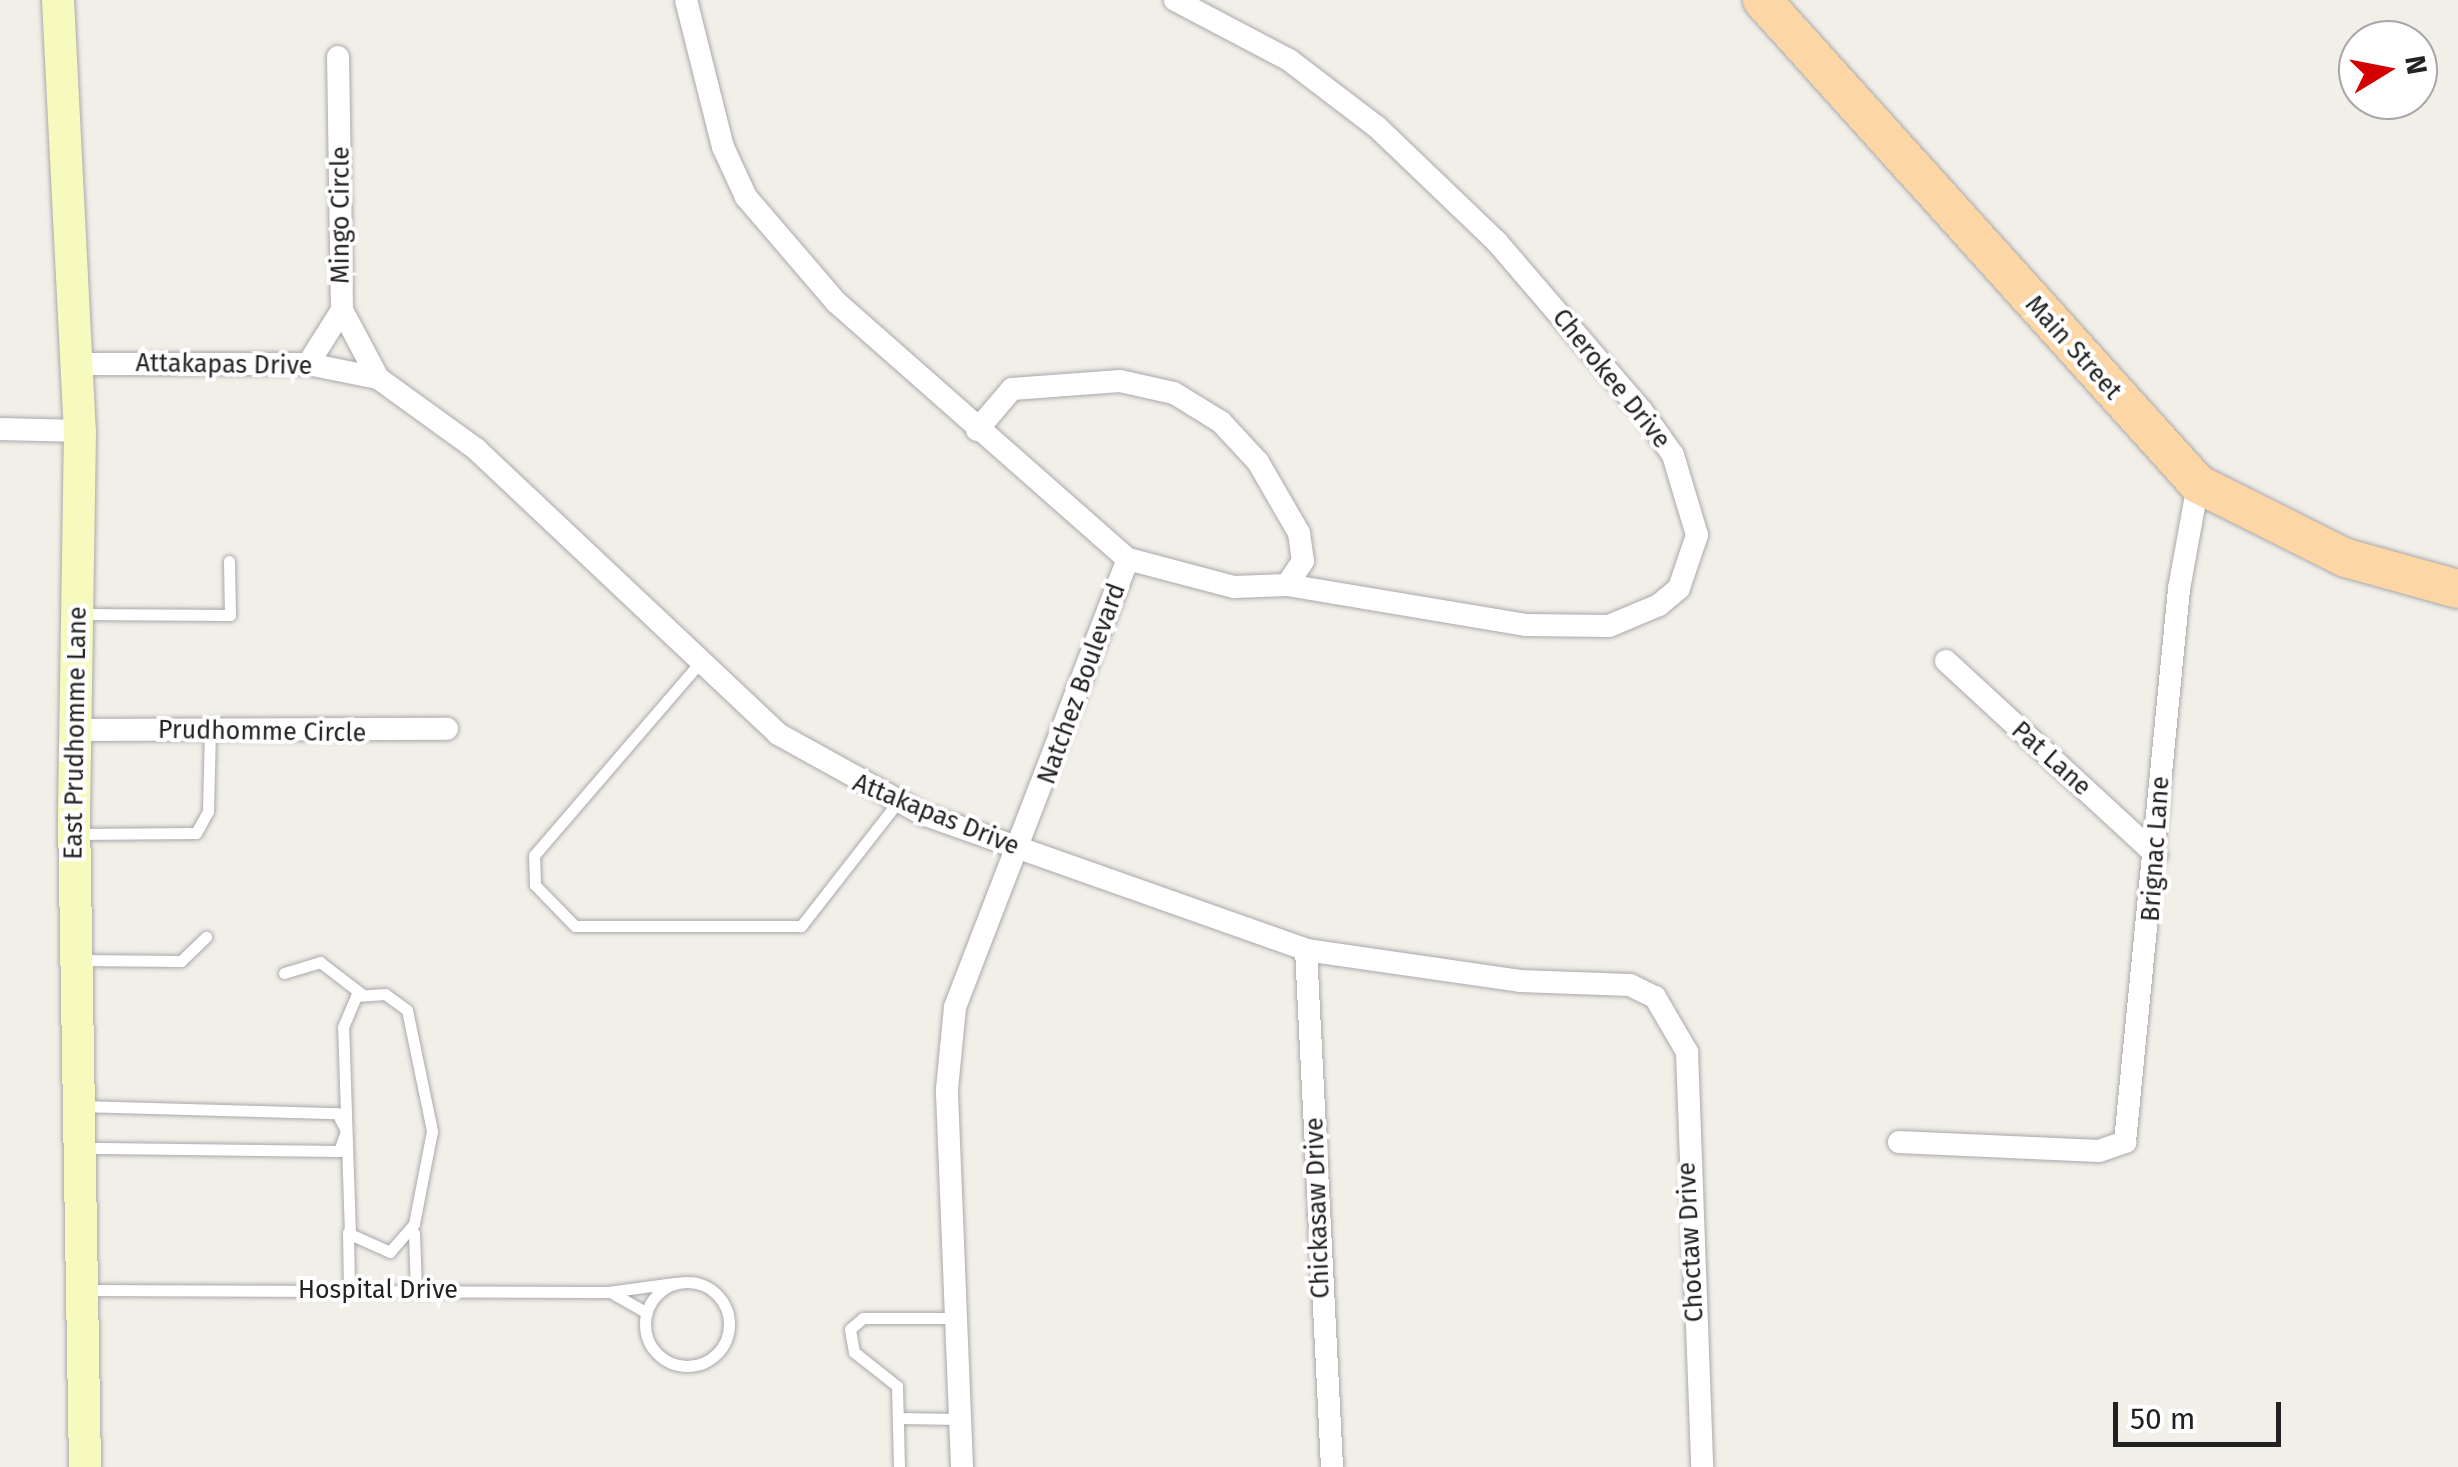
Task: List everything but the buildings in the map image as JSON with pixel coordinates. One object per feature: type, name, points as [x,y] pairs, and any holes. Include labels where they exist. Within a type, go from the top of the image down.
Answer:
[{"type":"main road","name":"Main Street","points":[[1762,0],[2198,484],[2346,558],[2458,589]]},
{"type":"street","name":"East Prudhomme Lane","points":[[58,0],[80,431],[74,834],[76,1148],[85,1467]]},
{"type":"street","name":"Natchez Boulevard","points":[[686,0],[722,146],[746,197],[836,302],[1128,559],[1019,849],[955,1006],[947,1089],[962,1467]]},
{"type":"street","name":"Cherokee Drive","points":[[1128,559],[1234,586],[1287,585],[1527,624],[1609,626],[1679,588],[1697,535],[1694,507],[1641,410],[1459,202],[1304,71],[1175,0]]},
{"type":"street","name":"Mingo Circle","points":[[308,364],[342,310],[338,57]]},
{"type":"street","points":[[342,310],[378,378]]},
{"type":"street","name":"Attakapas Drive","points":[[77,364],[308,364],[378,378],[476,449],[778,734],[898,804],[1306,950],[1520,981],[1630,985],[1675,1018]]},
{"type":"street","points":[[977,430],[1012,389],[1101,380],[1174,393],[1221,422],[1258,462],[1299,533],[1304,561],[1287,585]]},
{"type":"street","points":[[0,429],[80,431]]},
{"type":"street","name":"Brignac Lane","points":[[1899,1142],[2054,1149],[2125,1142],[2156,855],[2179,588],[2198,484]]},
{"type":"street","name":"Pat Lane","points":[[1946,662],[2156,855]]},
{"type":"street","name":"Prudhomme Circle","points":[[76,730],[447,729]]},
{"type":"street","name":"Chickasaw Drive","points":[[1306,950],[1332,1467]]},
{"type":"street","name":"Choctaw Drive","points":[[1675,1018],[1687,1052],[1702,1467]]},
{"type":"lane","points":[[78,614],[230,615],[230,562]]},
{"type":"lane","points":[[702,660],[534,855],[536,885],[575,926],[801,926],[898,804]]},
{"type":"lane","points":[[74,834],[196,833],[208,811],[210,731]]},
{"type":"lane","points":[[75,960],[181,961],[206,938]]},
{"type":"lane","points":[[284,973],[320,962],[362,995],[399,1000],[410,1022],[432,1131],[414,1224],[416,1289]]},
{"type":"lane","points":[[349,1289],[344,1027],[362,995]]},
{"type":"lane","points":[[76,1106],[337,1113],[346,1131],[338,1151],[76,1148]]},
{"type":"lane","points":[[348,1223],[356,1242],[390,1252],[414,1224]]},
{"type":"lane","points":[[608,1292],[646,1312],[674,1283]]},
{"type":"lane","name":"Hospital Drive","points":[[80,1290],[608,1292],[674,1283],[702,1284],[723,1301],[729,1328],[718,1353],[694,1366],[667,1361],[648,1340],[646,1312]]},
{"type":"lane","points":[[899,1467],[899,1418],[891,1375],[854,1352],[850,1329],[863,1318],[954,1318]]},
{"type":"lane","points":[[899,1418],[959,1418]]}]
